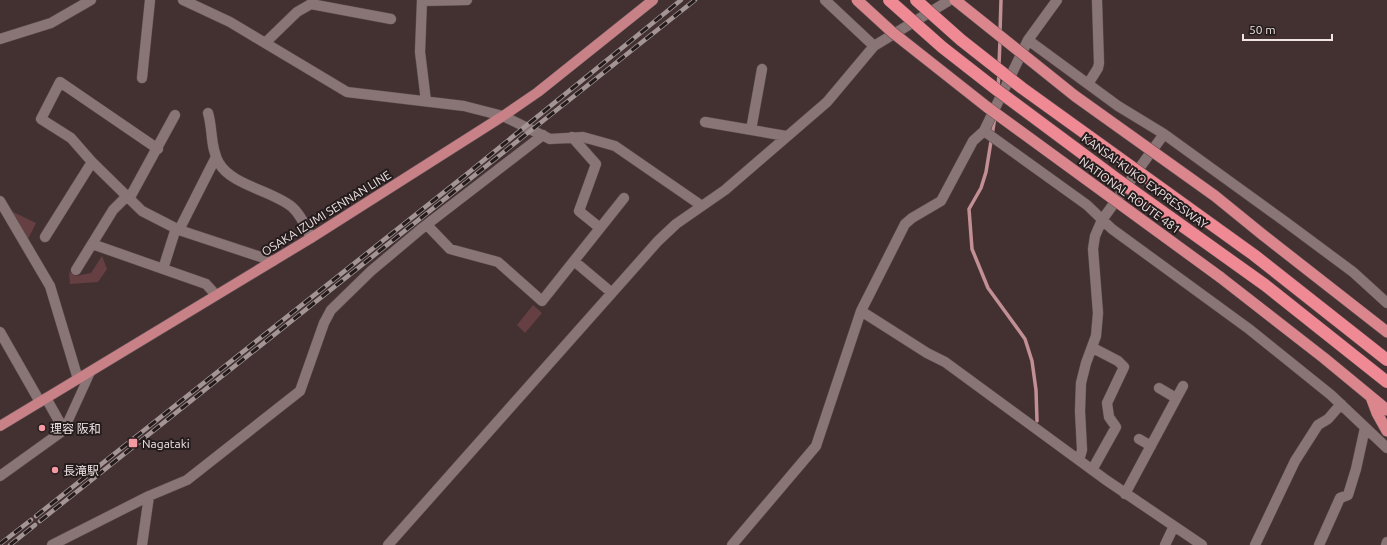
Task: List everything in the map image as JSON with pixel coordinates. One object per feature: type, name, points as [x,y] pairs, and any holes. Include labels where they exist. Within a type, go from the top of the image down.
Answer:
[{"type":"highway","name":"NATIONAL ROUTE 481","points":[[857,0],[892,32],[987,107],[1220,277],[1387,410]]},
{"type":"highway","name":"KANSAI-KUKO EXPRESSWAY","points":[[889,0],[942,47],[997,90],[1118,180],[1265,285],[1387,382]]},
{"type":"highway","name":"KANSAI-KUKO EXPRESSWAY","points":[[916,0],[961,40],[1022,88],[1254,256],[1387,360]]},
{"type":"highway","points":[[955,0],[1075,96],[1215,196],[1263,236],[1387,332]]},
{"type":"highway","points":[[1371,396],[1377,413],[1387,431]]},
{"type":"main road","name":"OSAKA IZUMI SENNAN LINE","points":[[0,426],[311,238],[503,116],[538,92],[653,0]]},
{"type":"street","points":[[0,39],[51,23],[91,0]]},
{"type":"street","points":[[142,78],[150,0]]},
{"type":"street","points":[[183,0],[230,22],[347,92],[464,106],[503,116],[550,139],[583,136],[614,146],[702,206]]},
{"type":"street","points":[[426,101],[420,52],[422,0],[467,0]]},
{"type":"street","points":[[825,0],[874,46]]},
{"type":"street","points":[[388,545],[658,241],[676,224],[725,190],[827,102],[874,46],[950,0]]},
{"type":"street","points":[[732,545],[816,446],[861,310],[904,224],[941,201],[973,141],[984,131],[1028,40],[1057,0]]},
{"type":"street","points":[[1088,84],[1099,64],[1096,0]]},
{"type":"street","points":[[266,43],[297,12],[312,2],[390,19]]},
{"type":"street","points":[[1028,40],[1118,106],[1164,134],[1347,267],[1387,303]]},
{"type":"street","points":[[751,130],[762,69]]},
{"type":"street","points":[[158,149],[60,82],[41,118],[70,138],[142,211],[178,229],[273,261]]},
{"type":"street","points":[[208,113],[212,124],[216,157],[220,165],[229,174],[291,206],[300,215],[311,238]]},
{"type":"street","points":[[76,270],[113,210],[128,198],[158,149],[175,115]]},
{"type":"street","points":[[705,122],[786,136]]},
{"type":"street","points":[[984,131],[1087,205],[1112,229],[1249,329],[1340,404],[1387,448]]},
{"type":"street","points":[[1079,460],[1082,450],[1080,411],[1081,383],[1086,363],[1093,348],[1096,336],[1098,313],[1093,249],[1094,236],[1102,220],[1164,134]]},
{"type":"street","points":[[52,545],[149,496],[187,480],[300,391],[324,323],[331,310],[371,271],[427,225],[543,135]]},
{"type":"street","points":[[572,137],[596,164],[579,211],[600,228]]},
{"type":"street","points":[[163,269],[178,229],[216,157]]},
{"type":"street","points":[[45,237],[92,162]]},
{"type":"street","points":[[427,225],[450,249],[498,262],[542,301],[624,198]]},
{"type":"street","points":[[0,201],[50,286],[78,379]]},
{"type":"street","points":[[92,244],[206,284],[216,296]]},
{"type":"street","points":[[574,261],[612,293]]},
{"type":"street","points":[[861,310],[927,353],[945,362],[1125,494],[1202,545]]},
{"type":"street","points":[[0,332],[64,430]]},
{"type":"street","points":[[1092,470],[1116,427],[1109,417],[1107,402],[1124,367],[1118,361],[1093,348]]},
{"type":"street","points":[[0,476],[64,430],[91,371]]},
{"type":"street","points":[[1125,494],[1183,386]]},
{"type":"street","points":[[1159,388],[1176,398]]},
{"type":"street","points":[[1255,545],[1295,461],[1318,424],[1328,419],[1340,404]]},
{"type":"street","points":[[1319,545],[1340,498],[1348,495],[1366,428]]},
{"type":"street","points":[[1139,439],[1150,446]]},
{"type":"street","points":[[142,545],[149,496]]},
{"type":"street","points":[[1166,545],[1174,526]]},
{"type":"shaded area","points":[[11,211],[36,223],[28,239]]},
{"type":"shaded area","points":[[102,256],[107,269],[98,282],[70,284],[69,272],[76,276],[91,273]]},
{"type":"shaded area","points":[[533,305],[542,313],[525,333],[517,325]]},
{"type":"waterway","points":[[1000,33],[1001,0]]},
{"type":"waterway","points":[[999,65],[1000,40]]},
{"type":"waterway","points":[[998,87],[999,74]]},
{"type":"waterway","points":[[995,117],[986,172],[981,188],[969,209],[972,249],[988,288],[1025,339],[1032,361],[1036,390],[1037,421]]},
{"type":"railway","points":[[36,516],[468,173],[681,0]]},
{"type":"railway","points":[[40,521],[695,0]]},
{"type":"railway","points":[[0,544],[31,520]]},
{"type":"railway","points":[[10,545],[35,525]]},
{"type":"place","name":"理容 阪和","points":[[42,428]]},
{"type":"place","name":"Nagataki","points":[[133,443]]},
{"type":"place","name":"長滝駅","points":[[55,470]]}]
